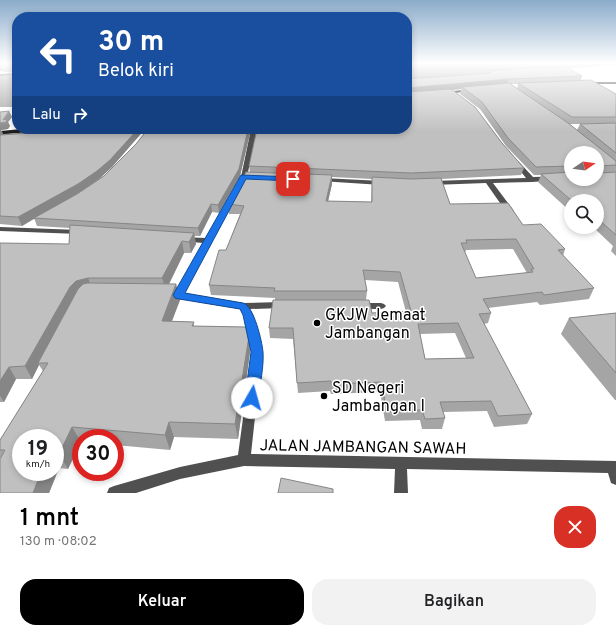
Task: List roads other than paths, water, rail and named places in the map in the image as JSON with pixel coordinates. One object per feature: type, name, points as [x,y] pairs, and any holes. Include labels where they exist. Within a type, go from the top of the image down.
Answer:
[{"type":"main road","points":[[437,94],[474,90]]},
{"type":"main road","points":[[0,133],[12,132]]},
{"type":"street","points":[[452,92],[459,97]]},
{"type":"street","points":[[179,295],[208,241],[247,177],[253,134]]},
{"type":"street","points":[[511,156],[532,180]]},
{"type":"street","points":[[425,183],[564,178]]},
{"type":"street","points":[[317,180],[386,183]]},
{"type":"street","points":[[488,181],[514,216]]},
{"type":"street","points":[[23,229],[36,222]]},
{"type":"street","points":[[0,230],[23,229],[84,233]]},
{"type":"street","points":[[177,239],[208,241]]},
{"type":"street","points":[[156,294],[179,295],[243,306],[289,305]]},
{"type":"street","points":[[243,306],[248,314],[257,352],[244,460]]},
{"type":"street","points":[[350,306],[381,306]]},
{"type":"street","name":"JALAN JAMBANGAN SAWAH","points":[[114,493],[180,473],[244,460],[615,471]]},
{"type":"street","points":[[401,464],[401,493]]},
{"type":"place","name":"GKJW Jemaat Jambangan","points":[[317,323]]},
{"type":"place","name":"SD Negeri Jambangan I","points":[[324,396]]}]
